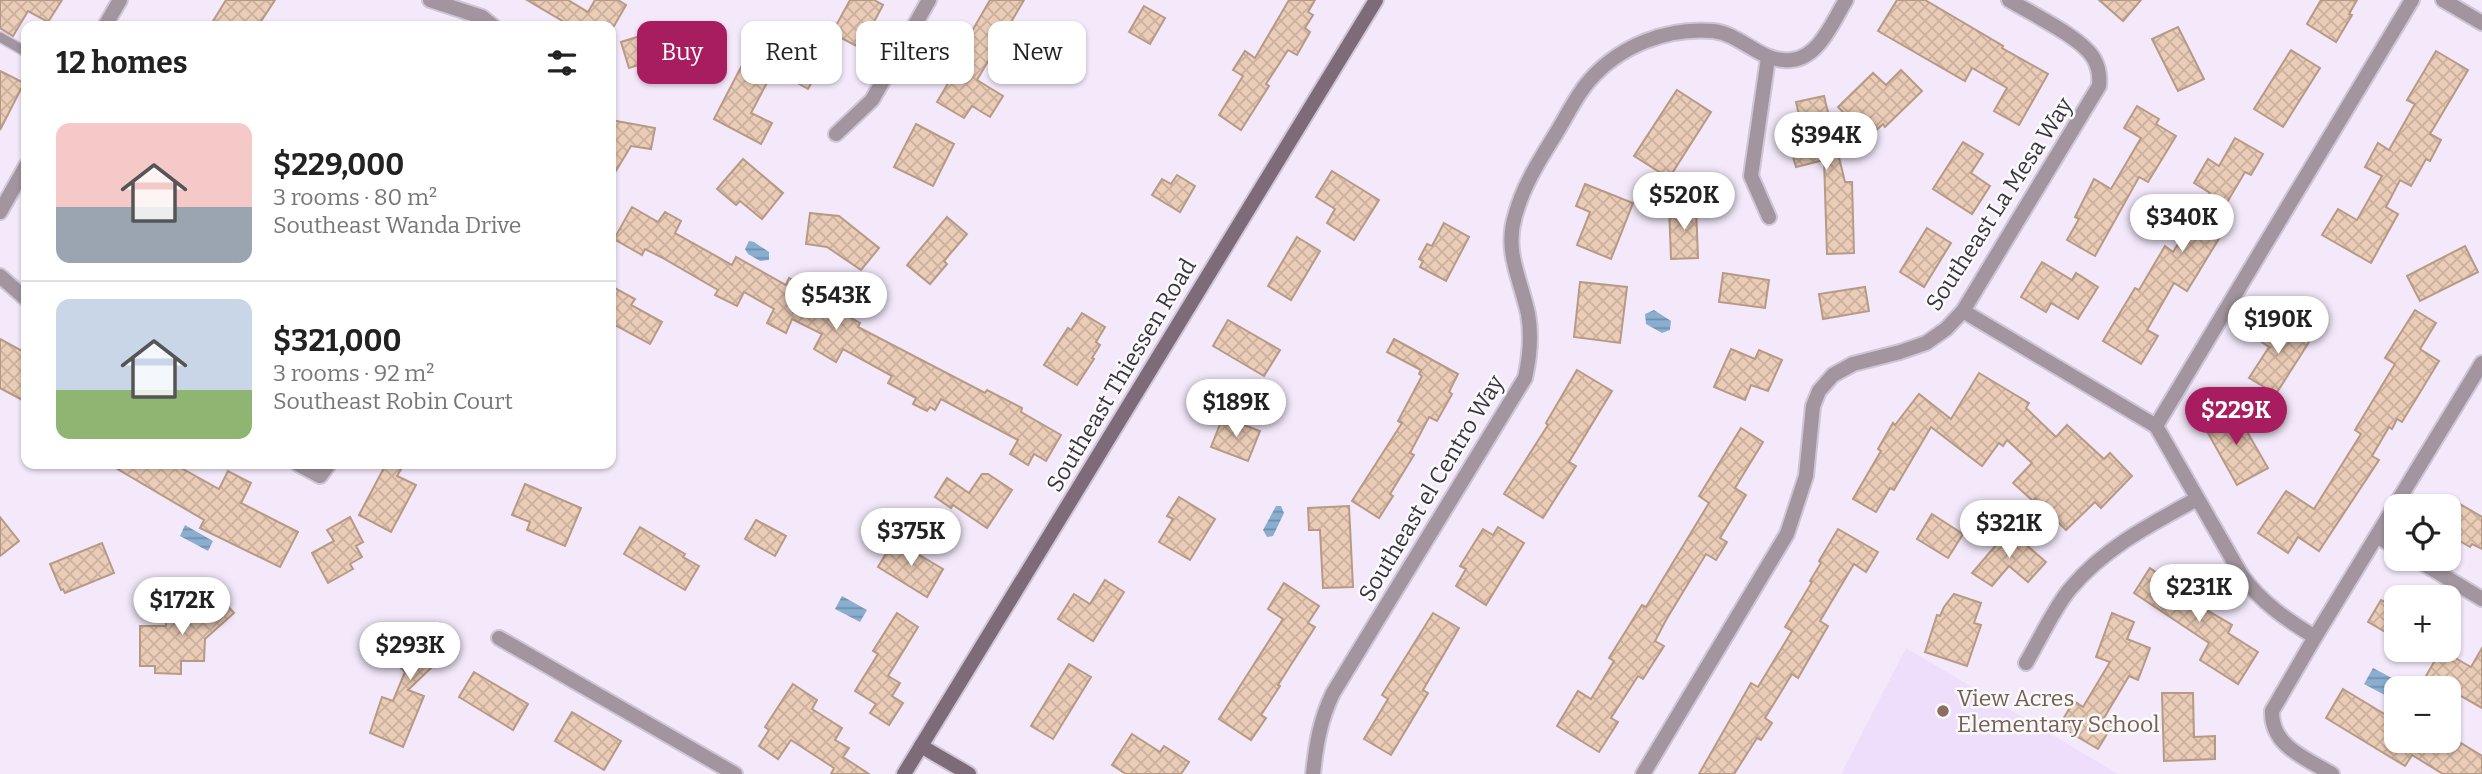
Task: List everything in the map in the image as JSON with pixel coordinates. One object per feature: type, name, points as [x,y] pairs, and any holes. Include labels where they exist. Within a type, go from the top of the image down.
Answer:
[{"type":"main road","name":"Southeast Thiessen Road","points":[[904,774],[1376,0]]},
{"type":"main road","points":[[922,746],[969,774]]},
{"type":"street","points":[[108,21],[120,0]]},
{"type":"street","points":[[430,0],[487,21]]},
{"type":"street","points":[[836,134],[872,100],[929,0]]},
{"type":"street","points":[[1769,217],[1751,176],[1768,58],[1792,60],[1809,54],[1822,40],[1846,0]]},
{"type":"street","name":"Southeast La Mesa Way","points":[[1643,774],[1787,534],[1806,476],[1813,406],[1819,391],[1833,375],[1853,363],[1926,343],[1946,329],[1963,311],[2099,86],[2100,75],[2094,59],[2081,44],[2008,0]]},
{"type":"street","points":[[2156,426],[2412,0]]},
{"type":"street","points":[[2443,0],[2482,23]]},
{"type":"street","name":"Southeast el Centro Way","points":[[1313,774],[1317,736],[1333,693],[1525,377],[1531,338],[1528,313],[1512,260],[1514,217],[1529,178],[1588,82],[1605,65],[1638,43],[1684,32],[1713,31],[1731,35],[1768,58]]},
{"type":"street","points":[[0,212],[21,175]]},
{"type":"street","points":[[0,276],[21,295]]},
{"type":"street","points":[[1963,311],[2156,426],[2242,576],[2255,593],[2315,638]]},
{"type":"street","points":[[2332,774],[2289,748],[2277,735],[2272,723],[2272,711],[2482,363]]},
{"type":"street","points":[[307,469],[320,476],[326,469]]},
{"type":"street","points":[[2026,663],[2068,590],[2105,553],[2197,499]]},
{"type":"street","points":[[2377,536],[2384,540]]},
{"type":"street","points":[[2436,571],[2482,599]]},
{"type":"street","points":[[499,638],[735,774]]},
{"type":"lane","points":[[0,37],[21,49]]},
{"type":"shaded area","name":"View Acres Elementary School","points":[[1906,648],[2118,774],[1841,774]]},
{"type":"water","points":[[749,241],[769,252],[769,260],[760,261],[748,254],[745,249]]},
{"type":"water","points":[[1654,310],[1671,321],[1670,330],[1662,333],[1646,324],[1645,314]]},
{"type":"water","points":[[1276,506],[1281,506],[1284,513],[1273,536],[1267,537],[1263,530]]},
{"type":"water","points":[[185,525],[213,541],[208,551],[180,536]]},
{"type":"water","points":[[842,596],[867,610],[860,622],[835,609]]},
{"type":"water","points":[[2373,668],[2388,676],[2384,676],[2384,695],[2364,684]]},
{"type":"building","points":[[0,0],[62,0],[49,21],[28,11],[13,36],[0,28]]},
{"type":"building","points":[[226,0],[275,0],[261,21],[213,21]]},
{"type":"building","points":[[527,0],[568,0],[588,12],[595,0],[618,0],[626,5],[616,22],[563,21]]},
{"type":"building","points":[[850,0],[874,0],[883,5],[874,21],[856,21],[856,46],[842,38],[842,21],[839,21]]},
{"type":"building","points":[[990,0],[1024,0],[1012,21],[988,21],[988,61],[977,80],[1003,96],[990,117],[972,106],[964,118],[937,102],[948,84],[974,84],[974,28]]},
{"type":"building","points":[[1289,0],[1315,0],[1308,12],[1313,15],[1305,28],[1310,32],[1297,55],[1288,50],[1241,130],[1219,115],[1243,76],[1233,70],[1245,51],[1255,58]]},
{"type":"building","points":[[1897,0],[1925,0],[2048,74],[2019,125],[1994,111],[2007,88],[1972,68],[1965,81],[1878,31]]},
{"type":"building","points":[[2099,0],[2141,0],[2123,21]]},
{"type":"building","points":[[2321,0],[2357,0],[2349,14],[2352,15],[2336,42],[2307,24]]},
{"type":"building","points":[[1144,6],[1165,18],[1150,44],[1129,32]]},
{"type":"building","points":[[2178,27],[2204,79],[2178,91],[2152,39]]},
{"type":"building","points":[[637,37],[637,66],[629,68],[621,42]]},
{"type":"building","points":[[2291,50],[2320,68],[2283,127],[2254,109]]},
{"type":"building","points":[[2436,51],[2468,70],[2430,134],[2441,140],[2430,161],[2426,159],[2411,186],[2400,180],[2386,207],[2398,214],[2371,263],[2322,235],[2338,209],[2357,220],[2382,176],[2365,167],[2378,143],[2389,150],[2415,104],[2407,100]]},
{"type":"building","points":[[741,67],[741,84],[766,84],[751,113],[772,123],[761,144],[714,119]]},
{"type":"building","points":[[1901,70],[1922,91],[1885,127],[1883,124],[1868,138],[1838,107],[1873,73],[1886,85]]},
{"type":"building","points":[[0,71],[21,82],[21,89],[0,130]]},
{"type":"building","points":[[1677,90],[1711,112],[1669,178],[1634,156]]},
{"type":"building","points":[[1824,96],[1845,182],[1852,182],[1854,253],[1827,254],[1824,160],[1796,167],[1790,146],[1796,144],[1791,125],[1801,123],[1796,102]]},
{"type":"building","points":[[2137,106],[2159,119],[2156,124],[2176,136],[2148,182],[2139,177],[2095,256],[2067,240],[2079,219],[2075,217],[2094,179],[2111,189],[2141,138],[2124,128]]},
{"type":"building","points":[[616,121],[655,128],[651,149],[631,146],[616,171]]},
{"type":"building","points":[[916,124],[954,144],[933,186],[894,167]]},
{"type":"building","points":[[2235,138],[2263,154],[2251,175],[2245,172],[2213,226],[2223,232],[2187,291],[2174,283],[2147,330],[2158,336],[2141,364],[2103,341],[2135,288],[2139,290],[2165,246],[2173,252],[2210,193],[2194,183],[2208,159],[2219,166]]},
{"type":"building","points":[[1963,142],[1983,154],[1971,173],[1990,186],[1972,214],[1933,189]]},
{"type":"building","points":[[743,159],[783,193],[762,219],[740,201],[736,205],[717,189]]},
{"type":"building","points":[[1332,171],[1379,200],[1354,240],[1327,223],[1335,209],[1316,197]]},
{"type":"building","points":[[1177,175],[1195,186],[1180,212],[1152,195],[1162,179],[1171,184]]},
{"type":"building","points":[[1585,184],[1633,203],[1611,259],[1577,245],[1590,212],[1576,206]]},
{"type":"building","points":[[1696,205],[1698,258],[1671,259],[1669,206]]},
{"type":"building","points":[[632,207],[658,222],[665,212],[681,221],[675,233],[732,265],[736,257],[786,285],[789,278],[831,298],[828,305],[860,323],[858,327],[985,393],[987,390],[1022,408],[1021,412],[1061,435],[1046,461],[1034,454],[1028,465],[1010,454],[1018,440],[941,399],[935,410],[930,407],[927,411],[913,404],[916,398],[888,383],[892,376],[843,349],[836,362],[814,349],[822,334],[792,319],[786,333],[767,323],[774,309],[744,292],[737,306],[715,295],[718,290],[645,249],[642,255],[616,240]]},
{"type":"building","points":[[810,213],[839,216],[879,248],[861,270],[827,247],[806,244]]},
{"type":"building","points":[[947,217],[967,234],[944,261],[947,264],[930,284],[907,265]]},
{"type":"building","points":[[1444,223],[1469,237],[1446,281],[1420,267],[1423,261],[1419,259],[1427,244],[1432,246]]},
{"type":"building","points":[[1927,228],[1951,243],[1924,287],[1900,272]]},
{"type":"building","points":[[1297,237],[1320,251],[1291,300],[1268,286]]},
{"type":"building","points":[[2465,246],[2478,272],[2420,301],[2407,276]]},
{"type":"building","points":[[2042,262],[2072,280],[2076,273],[2098,287],[2078,319],[2051,303],[2046,312],[2021,297]]},
{"type":"building","points":[[1723,273],[1769,280],[1765,308],[1719,302]]},
{"type":"building","points":[[1580,282],[1627,287],[1620,343],[1574,337]]},
{"type":"building","points":[[1865,287],[1869,311],[1823,319],[1819,294]]},
{"type":"building","points":[[616,289],[635,299],[631,305],[662,322],[650,344],[616,326]]},
{"type":"building","points":[[2415,310],[2436,323],[2420,349],[2439,361],[2402,422],[2397,419],[2392,429],[2389,427],[2372,456],[2379,460],[2319,551],[2298,537],[2288,553],[2258,533],[2286,491],[2314,509],[2361,434],[2355,430],[2395,364],[2385,358]]},
{"type":"building","points":[[1082,313],[1105,327],[1096,342],[1100,345],[1092,358],[1094,359],[1077,385],[1044,365],[1068,328],[1071,330]]},
{"type":"building","points":[[2273,319],[2309,342],[2276,394],[2249,378],[2269,347],[2260,341]]},
{"type":"building","points":[[1228,320],[1280,350],[1264,376],[1213,346]]},
{"type":"building","points":[[0,339],[21,350],[21,399],[0,388]]},
{"type":"building","points":[[1394,339],[1458,374],[1449,392],[1452,394],[1437,421],[1429,417],[1410,453],[1414,455],[1379,518],[1352,501],[1402,423],[1398,421],[1422,376],[1419,374],[1421,370],[1387,352]]},
{"type":"building","points":[[1731,349],[1755,359],[1759,350],[1782,360],[1768,391],[1751,385],[1745,400],[1714,387]]},
{"type":"building","points":[[1577,370],[1612,391],[1569,462],[1576,466],[1543,518],[1504,494],[1548,425],[1546,423]]},
{"type":"building","points":[[1979,373],[2029,403],[2026,408],[2056,437],[2067,425],[2104,459],[2110,453],[2132,476],[2101,508],[2095,502],[2066,530],[2035,498],[2033,501],[2013,483],[2032,463],[2007,440],[2003,446],[1999,443],[1982,466],[1931,427],[1894,490],[1890,488],[1876,512],[1853,499],[1881,451],[1878,449],[1893,423],[1895,425],[1919,394],[1951,419]]},
{"type":"building","points":[[2234,409],[2268,468],[2237,485],[2204,426]]},
{"type":"building","points":[[1223,417],[1260,431],[1248,461],[1211,447]]},
{"type":"building","points":[[1741,428],[1763,442],[1735,488],[1746,495],[1720,538],[1727,542],[1716,560],[1706,554],[1655,641],[1664,646],[1643,679],[1638,676],[1611,718],[1618,722],[1599,752],[1557,726],[1578,691],[1591,699],[1614,661],[1609,658],[1642,605],[1646,607],[1709,503],[1699,496]]},
{"type":"building","points":[[117,469],[183,469],[219,489],[228,471],[251,483],[241,503],[298,532],[280,567],[200,528],[204,520]]},
{"type":"building","points":[[383,469],[401,469],[397,476],[416,485],[391,532],[359,515]]},
{"type":"building","points":[[982,474],[988,474],[1012,490],[987,528],[953,505],[951,508],[935,497],[947,478],[969,493]]},
{"type":"building","points":[[525,484],[581,508],[565,546],[527,530],[530,522],[512,515]]},
{"type":"building","points":[[1179,497],[1215,519],[1190,560],[1159,542],[1173,519],[1167,516]]},
{"type":"building","points":[[2461,505],[2482,517],[2482,549],[2472,544],[2470,547],[2461,542]]},
{"type":"building","points":[[1349,506],[1353,587],[1323,588],[1320,530],[1309,530],[1308,508]]},
{"type":"building","points":[[1932,514],[1963,534],[1948,558],[1917,539]]},
{"type":"building","points":[[0,517],[19,541],[0,556]]},
{"type":"building","points":[[350,517],[363,542],[356,546],[362,557],[350,564],[353,569],[328,583],[312,553],[334,541],[327,530]]},
{"type":"building","points":[[756,520],[786,536],[775,556],[745,539]]},
{"type":"building","points":[[640,527],[685,554],[683,557],[699,566],[685,590],[624,554]]},
{"type":"building","points":[[1498,527],[1524,543],[1486,605],[1456,586],[1466,569],[1460,566],[1483,529],[1493,535]]},
{"type":"building","points":[[1838,529],[1878,552],[1866,572],[1854,564],[1820,621],[1828,626],[1798,678],[1792,674],[1765,718],[1772,723],[1761,740],[1757,738],[1734,774],[1699,774],[1751,683],[1758,687],[1792,631],[1785,627],[1812,582],[1810,581],[1821,563],[1819,561]]},
{"type":"building","points":[[2009,530],[2046,562],[2028,582],[2009,566],[1992,586],[1972,573]]},
{"type":"building","points":[[894,540],[943,569],[927,597],[878,567]]},
{"type":"building","points":[[102,543],[114,573],[65,593],[61,590],[50,564]]},
{"type":"building","points":[[2150,568],[2176,585],[2181,578],[2202,592],[2195,603],[2232,625],[2228,633],[2258,652],[2238,684],[2200,660],[2209,643],[2134,593]]},
{"type":"building","points":[[1105,580],[1124,592],[1093,641],[1058,619],[1074,594],[1090,604]]},
{"type":"building","points":[[1284,583],[1319,606],[1308,623],[1315,627],[1261,715],[1266,718],[1251,740],[1219,719],[1283,619],[1268,609]]},
{"type":"building","points":[[215,592],[234,613],[205,639],[204,661],[181,661],[181,674],[155,673],[155,666],[140,666],[140,626],[166,626],[166,620],[180,623]]},
{"type":"building","points":[[1954,594],[1981,603],[1974,623],[1981,625],[1967,666],[1925,652],[1937,615],[1940,616]]},
{"type":"building","points":[[2381,600],[2384,602],[2384,631],[2368,622]]},
{"type":"building","points":[[897,613],[918,627],[888,676],[900,683],[892,696],[903,703],[889,725],[870,713],[876,704],[855,691],[878,654],[873,651]]},
{"type":"building","points":[[1433,613],[1459,628],[1423,690],[1428,693],[1391,755],[1364,739],[1388,699],[1382,695]]},
{"type":"building","points":[[2112,613],[2134,622],[2127,639],[2150,648],[2138,680],[2129,676],[2104,718],[2113,724],[2098,749],[2059,726],[2074,701],[2083,707],[2110,662],[2096,657]]},
{"type":"building","points":[[440,623],[458,642],[408,690],[424,696],[403,747],[370,733],[382,697],[393,701],[405,672],[389,656],[419,627],[428,636]]},
{"type":"building","points":[[2482,648],[2482,708],[2461,696],[2461,676],[2426,676],[2434,662],[2461,661],[2471,667]]},
{"type":"building","points":[[1069,664],[1091,677],[1053,739],[1031,726]]},
{"type":"building","points":[[474,672],[528,704],[513,730],[459,697]]},
{"type":"building","points":[[793,684],[817,700],[812,709],[842,728],[835,740],[849,748],[843,757],[869,774],[831,774],[834,768],[791,740],[778,759],[759,746],[769,730],[765,727]]},
{"type":"building","points":[[2343,689],[2384,714],[2384,753],[2461,753],[2461,743],[2482,756],[2482,774],[2443,774],[2412,755],[2405,766],[2326,718]]},
{"type":"building","points":[[2162,693],[2193,693],[2194,737],[2215,736],[2215,759],[2164,761]]},
{"type":"building","points":[[572,712],[621,741],[604,770],[555,741]]},
{"type":"building","points":[[1132,734],[1160,752],[1164,746],[1189,762],[1181,774],[1126,774],[1112,765]]},
{"type":"place","name":"View Acres Elementary School","points":[[1943,711]]}]
